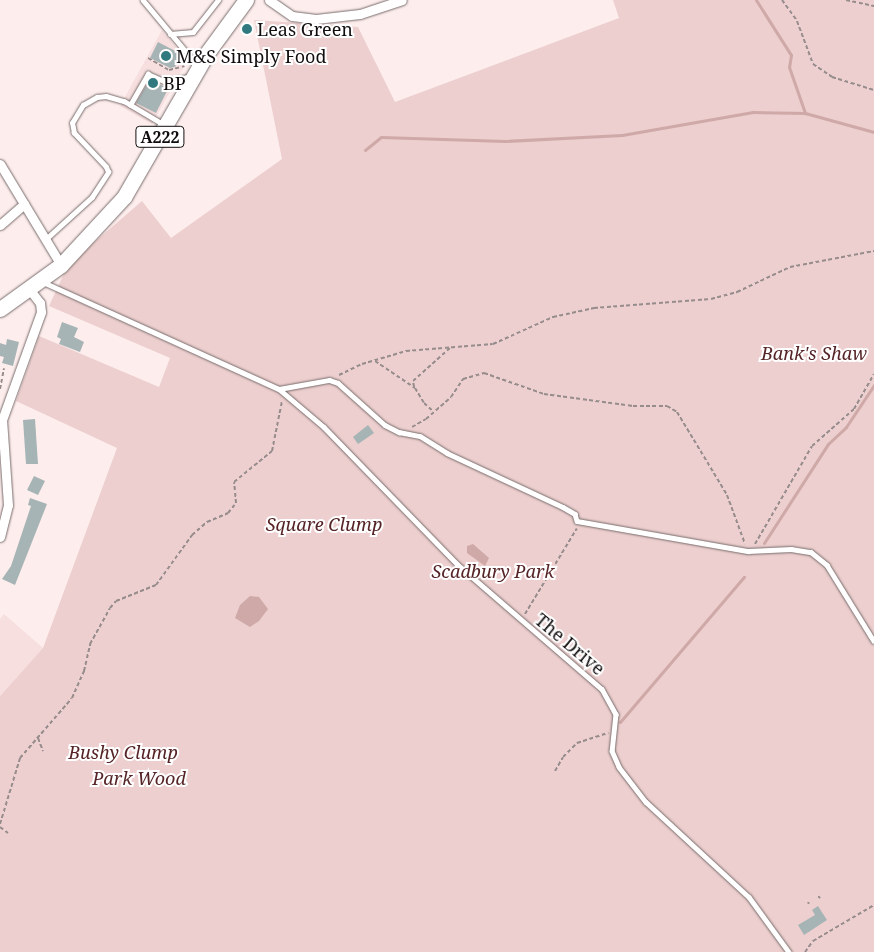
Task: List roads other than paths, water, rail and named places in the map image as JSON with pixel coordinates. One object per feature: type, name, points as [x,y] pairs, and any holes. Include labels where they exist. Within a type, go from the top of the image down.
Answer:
[{"type":"main road","name":"A222","points":[[0,309],[61,265],[124,197],[166,126],[193,69],[243,1]]},
{"type":"street","points":[[269,0],[292,16],[316,19],[360,14],[402,0]]},
{"type":"street","points":[[0,164],[61,265]]},
{"type":"street","points":[[0,225],[24,204]]},
{"type":"street","points":[[0,538],[8,505],[2,409],[41,312],[35,284]]},
{"type":"lane","points":[[130,105],[148,74],[166,82],[193,69],[170,34],[143,0]]},
{"type":"lane","points":[[170,34],[192,32],[218,0]]},
{"type":"lane","points":[[45,239],[92,197],[108,172],[106,167],[74,133],[72,123],[83,105],[97,97],[106,96],[130,105],[166,126]]},
{"type":"lane","name":"The Drive","points":[[35,284],[280,390],[324,427],[458,564],[521,620],[575,662],[602,689],[616,714],[612,751],[619,767],[646,802],[749,897],[789,952]]},
{"type":"lane","points":[[280,390],[329,380],[338,383],[385,425],[399,432],[420,436],[447,453],[563,507],[581,522],[748,551],[791,549],[810,552],[827,565],[874,640]]},
{"type":"waterway","points":[[756,0],[791,55],[789,67],[805,113],[874,132]]},
{"type":"waterway","points":[[365,150],[381,137],[505,141],[622,135],[753,112],[805,113]]},
{"type":"waterway","points":[[764,543],[828,444],[846,427],[874,385]]},
{"type":"waterway","points":[[620,722],[744,577]]},
{"type":"place","name":"Leas Green","points":[[247,29]]},
{"type":"place","name":"M&S Simply Food","points":[[166,56]]},
{"type":"place","name":"BP","points":[[153,83]]},
{"type":"park label","name":"Bank's Shaw","points":[[814,353]]},
{"type":"park label","name":"Square Clump","points":[[324,524]]},
{"type":"park label","name":"Scadbury Park","points":[[493,571]]},
{"type":"park label","name":"Bushy Clump","points":[[123,752]]},
{"type":"park label","name":"Park Wood","points":[[139,778]]}]
